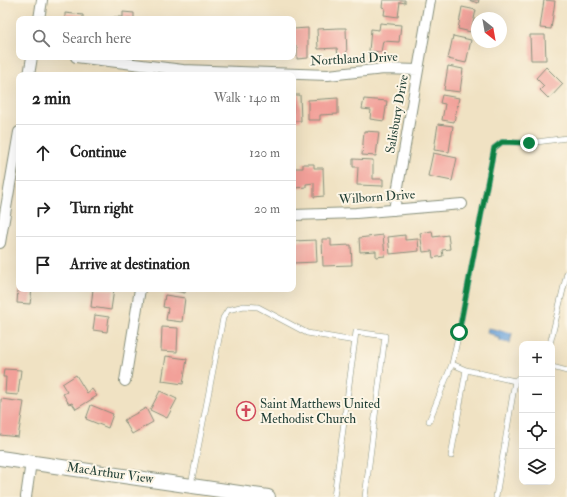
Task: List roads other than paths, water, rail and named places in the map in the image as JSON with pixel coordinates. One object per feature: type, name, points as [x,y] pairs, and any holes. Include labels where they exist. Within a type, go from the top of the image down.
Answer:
[{"type":"street","points":[[39,16],[42,0]]},
{"type":"street","name":"Salisbury Drive","points":[[394,210],[430,0]]},
{"type":"street","points":[[30,72],[32,60]]},
{"type":"street","name":"Northland Drive","points":[[101,60],[183,70],[241,72]]},
{"type":"street","name":"Northland Drive","points":[[296,74],[328,75],[384,69],[418,70]]},
{"type":"street","points":[[0,243],[14,188],[16,166]]},
{"type":"street","name":"Wilborn Drive","points":[[296,214],[394,210],[462,204]]},
{"type":"street","points":[[125,381],[140,292]]},
{"type":"street","name":"MacArthur View","points":[[0,458],[268,497]]},
{"type":"street","points":[[26,497],[31,462]]},
{"type":"lane","points":[[429,421],[452,364],[494,148],[502,142],[529,143],[567,138]]},
{"type":"lane","points":[[551,341],[567,273]]},
{"type":"lane","points":[[191,486],[223,318],[228,310],[244,306],[258,307],[307,333],[355,340]]},
{"type":"lane","points":[[334,497],[356,332],[385,336],[365,497]]},
{"type":"lane","points":[[452,364],[466,370],[515,381]]},
{"type":"lane","points":[[555,368],[567,371]]},
{"type":"lane","points":[[451,456],[466,370]]},
{"type":"lane","points":[[496,496],[515,381],[520,377]]},
{"type":"water","points":[[488,328],[512,333],[510,343],[500,341],[500,338],[487,333]]},
{"type":"place","name":"Saint Matthews United Methodist Church","points":[[246,411]]}]
